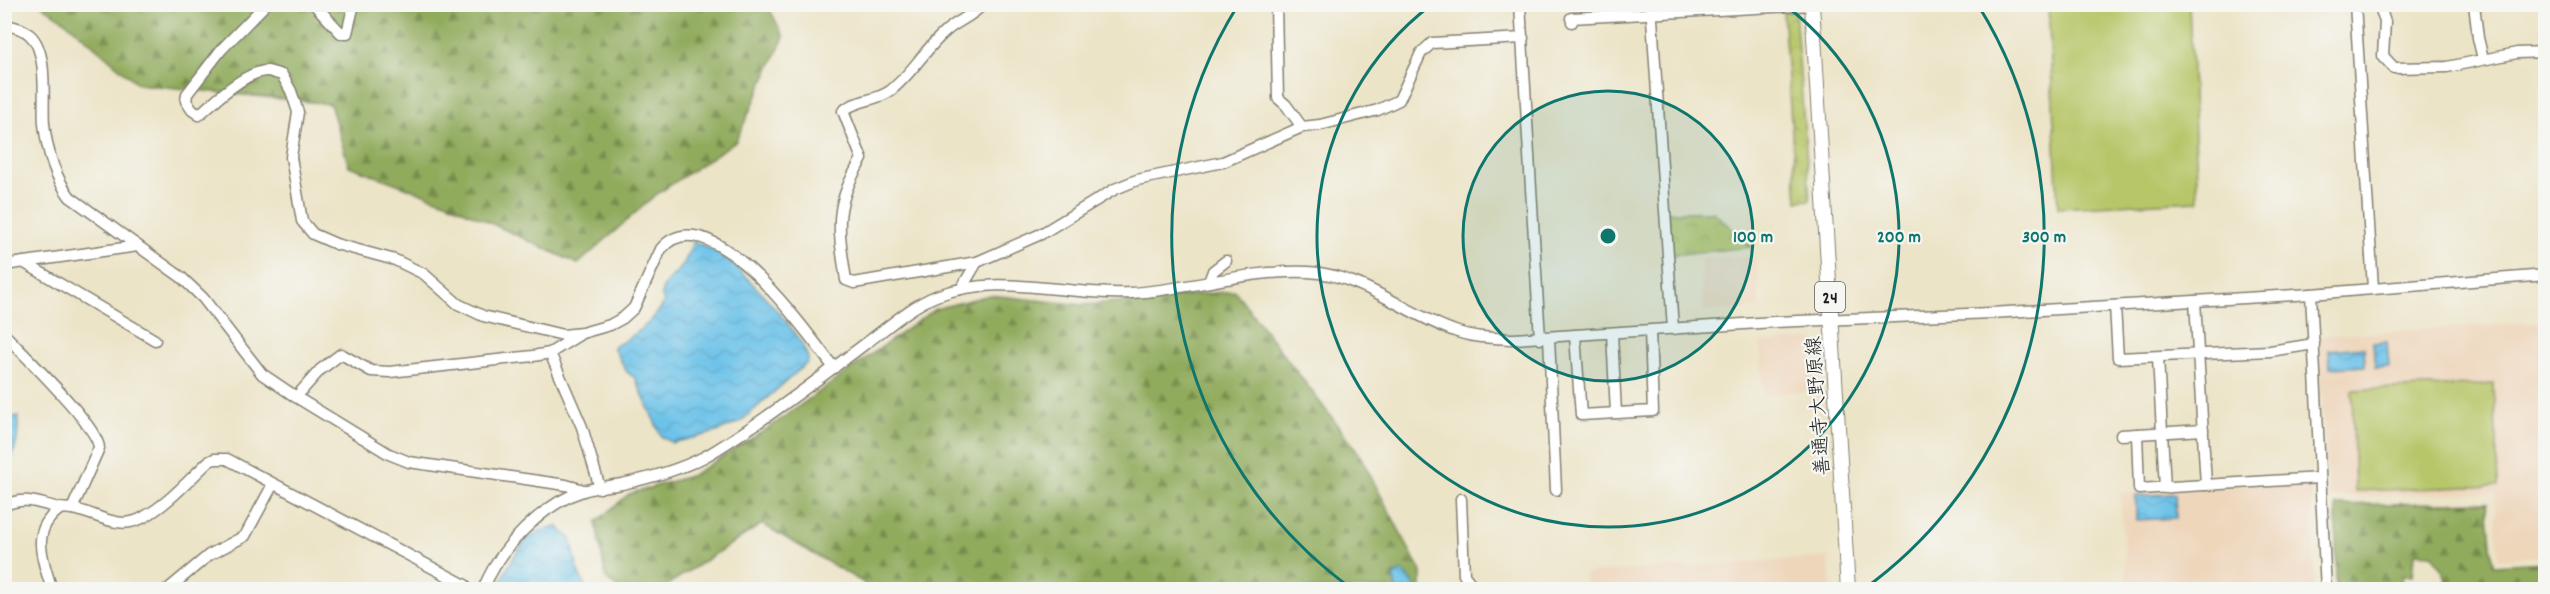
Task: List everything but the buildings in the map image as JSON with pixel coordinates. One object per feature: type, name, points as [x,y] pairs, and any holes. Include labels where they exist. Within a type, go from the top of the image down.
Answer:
[{"type":"main road","name":"善通寺大野原線","points":[[1812,5],[1848,590]]},
{"type":"street","points":[[266,4],[220,50],[187,94],[186,101],[198,115],[221,96],[258,73],[268,71],[282,75],[291,91],[298,112],[291,158],[298,206],[302,220],[313,234],[336,244],[395,260],[424,274],[458,304],[483,316],[563,335],[582,333],[610,325],[623,318],[634,308],[661,249],[676,236],[685,235],[716,242],[728,249],[778,298],[834,368]]},
{"type":"street","points":[[314,4],[338,32],[347,33],[354,4]]},
{"type":"street","points":[[982,4],[976,12],[947,30],[914,68],[889,92],[872,100],[847,107],[843,111],[862,159],[849,179],[841,202],[839,232],[846,280],[854,283],[977,262],[1041,234],[1115,189],[1137,180],[1223,162],[1302,127],[1320,125],[1378,110],[1399,100],[1421,53],[1432,43],[1522,38]]},
{"type":"street","points":[[1275,4],[1278,98],[1302,127]]},
{"type":"street","points":[[1521,4],[1556,490]]},
{"type":"street","points":[[2355,4],[2373,288]]},
{"type":"street","points":[[2379,4],[2385,22],[2383,56],[2394,68],[2447,67],[2517,53],[2546,52]]},
{"type":"street","points":[[2474,4],[2483,59]]},
{"type":"street","points":[[1572,22],[1571,18],[1651,9],[1812,5]]},
{"type":"street","points":[[1651,9],[1673,329]]},
{"type":"street","points":[[4,25],[30,35],[38,47],[43,67],[44,124],[50,156],[60,184],[70,197],[181,278],[203,298],[262,374],[389,454],[409,462],[566,485],[584,490]]},
{"type":"street","points":[[4,265],[138,246]]},
{"type":"street","points":[[1209,282],[1213,271],[1226,261]]},
{"type":"street","points":[[23,262],[155,340]]},
{"type":"street","points":[[962,289],[977,262]]},
{"type":"street","points":[[483,590],[494,565],[506,549],[548,509],[566,497],[584,490],[643,480],[704,457],[783,406],[898,319],[935,296],[962,289],[1004,286],[1091,293],[1133,293],[1269,274],[1309,272],[1334,276],[1364,286],[1433,323],[1455,332],[1480,337],[1544,338],[2311,294],[2546,275]]},
{"type":"street","points":[[2311,294],[2326,590]]},
{"type":"street","points":[[2195,301],[2206,485]]},
{"type":"street","points":[[2115,306],[2118,358],[2270,351],[2313,344]]},
{"type":"street","points":[[1575,336],[1581,415],[1653,411],[1650,331]]},
{"type":"street","points":[[296,397],[320,370],[341,354],[371,371],[390,372],[550,353],[582,333]]},
{"type":"street","points":[[1612,333],[1616,413]]},
{"type":"street","points":[[4,334],[81,416],[99,442],[99,448],[72,509]]},
{"type":"street","points":[[550,353],[582,427],[600,488]]},
{"type":"street","points":[[2158,357],[2165,488]]},
{"type":"street","points":[[2121,435],[2203,430]]},
{"type":"street","points":[[2137,434],[2139,489],[2320,478]]},
{"type":"street","points":[[4,505],[27,500],[40,501],[60,509],[72,509],[102,519],[131,522],[144,518],[214,459],[227,459],[465,585]]},
{"type":"street","points":[[167,590],[209,555],[244,536],[273,484]]},
{"type":"street","points":[[1461,499],[1464,575],[1476,590]]},
{"type":"street","points":[[52,590],[42,554],[41,537],[48,517],[60,509]]},
{"type":"shaded area","points":[[1757,256],[1759,308],[1703,311],[1701,259]]},
{"type":"shaded area","points":[[2545,322],[2545,556],[2498,559],[2495,493],[2329,497],[2317,336]]},
{"type":"shaded area","points":[[1815,339],[1818,390],[1763,395],[1760,343]]},
{"type":"shaded area","points":[[2311,480],[2315,589],[2127,589],[2120,493]]},
{"type":"shaded area","points":[[1829,557],[1831,589],[1586,589],[1585,573]]},
{"type":"green space","points":[[767,4],[784,37],[736,141],[653,197],[578,264],[448,203],[349,166],[330,104],[138,84],[66,22],[41,5]]},
{"type":"green space","points":[[2048,5],[2189,5],[2198,201],[2058,208]]},
{"type":"green space","points":[[1795,11],[1810,200],[1797,201],[1783,12]]},
{"type":"green space","points":[[1667,212],[1713,212],[1752,247],[1669,255]]},
{"type":"green space","points":[[1235,291],[1358,452],[1421,572],[1421,589],[866,589],[864,583],[762,524],[661,589],[620,589],[606,579],[596,522],[629,494],[693,475],[767,429],[935,309],[990,295],[1083,305]]},
{"type":"green space","points":[[2494,384],[2498,486],[2355,491],[2352,390]]},
{"type":"green space","points":[[2487,502],[2493,565],[2545,562],[2545,589],[2445,589],[2448,585],[2447,580],[2433,554],[2415,553],[2413,576],[2402,576],[2401,589],[2336,589],[2336,505]]},
{"type":"water","points":[[693,241],[722,256],[758,289],[798,338],[806,352],[808,362],[740,422],[717,432],[672,443],[661,436],[635,378],[627,372],[613,347],[635,334],[655,316],[664,302],[662,291],[664,286],[683,265]]},
{"type":"water","points":[[2387,342],[2389,367],[2375,368],[2373,343]]},
{"type":"water","points":[[2364,347],[2365,366],[2330,368],[2329,350]]},
{"type":"water","points":[[18,416],[18,436],[15,448],[5,463],[5,419]]},
{"type":"water","points":[[2175,494],[2176,518],[2136,520],[2136,496]]},
{"type":"water","points":[[557,526],[571,539],[579,575],[588,589],[497,589],[513,558],[526,541],[545,529]]},
{"type":"water","points":[[1402,571],[1418,589],[1396,589],[1393,575]]}]
